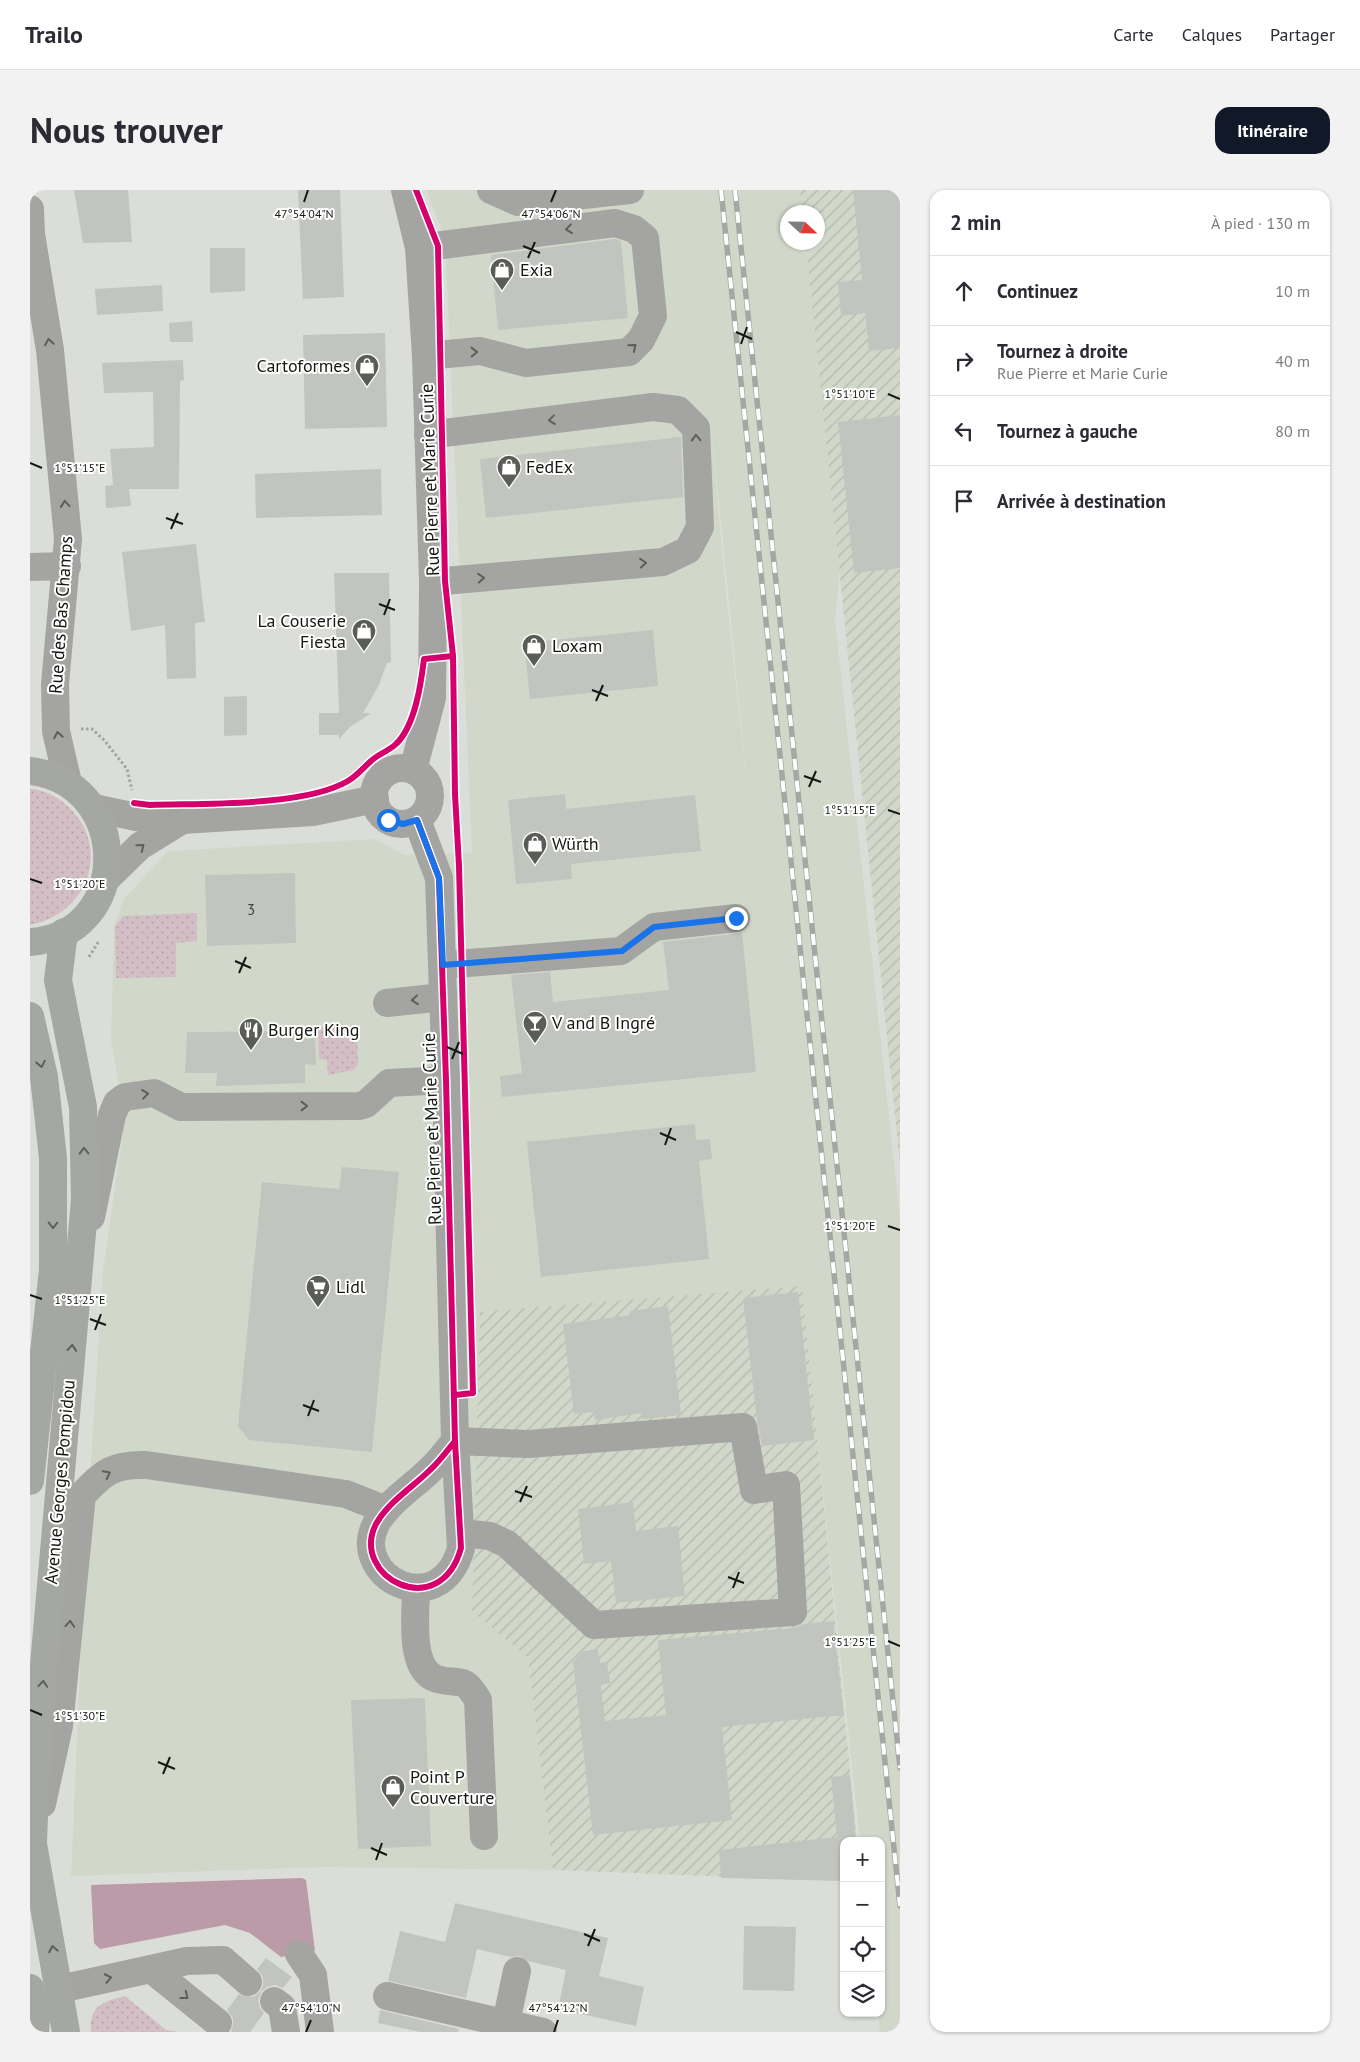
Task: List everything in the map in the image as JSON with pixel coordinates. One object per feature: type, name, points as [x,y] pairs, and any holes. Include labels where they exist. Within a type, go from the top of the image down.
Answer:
[{"type":"main road","points":[[30,771],[45,773],[68,783],[83,794],[94,808],[105,831],[109,856],[106,880],[97,901],[82,919],[64,932],[40,941],[30,942]]},
{"type":"main road","name":"Avenue Georges Pompidou","points":[[64,932],[58,980],[83,1107],[85,1199],[44,1665],[33,1844],[60,1989],[66,2032]]},
{"type":"main road","name":"Avenue Georges Pompidou","points":[[30,1016],[44,1078],[52,1158],[52,1270],[30,1481]]},
{"type":"main road","points":[[30,1988],[36,2018],[35,2032]]},
{"type":"street","points":[[491,190],[518,202],[630,190]]},
{"type":"street","name":"Rue Pierre et Marie Curie","points":[[412,192],[420,248],[426,356],[432,582],[432,698],[413,770]]},
{"type":"street","name":"Rue des Bas Champs","points":[[30,209],[31,234],[50,350],[68,539],[56,684],[56,731],[68,783]]},
{"type":"street","points":[[420,248],[615,223],[634,229],[646,238],[653,316],[641,340],[629,352],[526,363],[480,352],[426,356]]},
{"type":"street","points":[[428,435],[653,407],[678,410],[696,428],[700,527],[688,550],[663,562],[432,582]]},
{"type":"street","points":[[30,567],[67,566]]},
{"type":"street","points":[[396,768],[413,770],[426,781],[431,798],[429,807],[417,820],[403,824],[388,820],[377,808],[374,800],[377,783],[389,771],[396,768]]},
{"type":"street","points":[[94,808],[136,817],[182,820],[313,812],[374,800]]},
{"type":"street","points":[[106,880],[140,846],[182,820]]},
{"type":"street","name":"Rue Pierre et Marie Curie","points":[[416,1588],[438,1583],[449,1574],[460,1555],[439,878],[417,820]]},
{"type":"street","points":[[443,965],[622,951],[654,927],[736,918]]},
{"type":"street","points":[[387,1003],[443,997]]},
{"type":"street","points":[[79,1275],[112,1115],[117,1103],[125,1097],[154,1093],[181,1107],[359,1106],[366,1104],[389,1083],[446,1080]]},
{"type":"street","points":[[460,1533],[490,1536],[507,1544],[594,1625],[793,1612],[786,1486],[754,1490],[743,1427],[529,1444],[455,1441],[432,1468],[386,1510],[376,1524],[372,1537],[372,1551],[377,1564],[385,1575],[396,1583],[416,1588],[417,1659],[424,1672],[437,1679],[456,1680],[469,1685],[478,1700],[484,1836]]},
{"type":"street","points":[[33,1844],[59,1726],[82,1495],[103,1473],[131,1465],[346,1494],[386,1510]]},
{"type":"street","points":[[299,1954],[313,1975],[320,2032]]},
{"type":"street","points":[[60,1989],[187,1961],[223,1960],[248,1982]]},
{"type":"street","points":[[151,1969],[218,2023]]},
{"type":"street","points":[[505,2028],[518,1971]]},
{"type":"street","points":[[387,1996],[505,2028],[543,2032]]},
{"type":"street","points":[[274,2001],[282,2007],[286,2032]]},
{"type":"path","points":[[75,730],[92,729],[104,740],[127,769],[132,794]]},
{"type":"shaded area","points":[[426,190],[802,190],[803,205],[780,205],[780,250],[808,250],[840,572],[835,618],[900,1218],[900,2032],[880,2032],[878,2017],[885,2017],[885,1837],[860,1837],[801,1286],[472,1610],[528,1658],[553,1870],[324,1867],[71,1876],[84,1574],[103,1270],[125,1118],[111,1041],[114,927],[123,900],[168,851],[375,839],[404,855],[472,853],[445,239]],"holes":[[[710,418],[726,572],[750,813],[724,573]]]},
{"type":"shaded area","points":[[800,190],[900,190],[900,1165],[807,250],[825,250],[825,205],[802,205]]},
{"type":"shaded area","points":[[30,789],[44,792],[57,798],[80,820],[88,838],[91,857],[88,875],[80,892],[68,907],[51,918],[30,925]]},
{"type":"shaded area","points":[[197,913],[197,941],[176,943],[176,977],[116,978],[115,926],[123,916]]},
{"type":"shaded area","points":[[318,1027],[343,1027],[357,1035],[358,1064],[354,1070],[328,1075],[327,1060],[319,1059]]},
{"type":"shaded area","points":[[802,1286],[857,1837],[840,1837],[840,1881],[553,1870],[528,1658],[472,1611],[480,1312]]},
{"type":"shaded area","points":[[302,1878],[306,1880],[315,1951],[281,1957],[250,1933],[225,1925],[100,1949],[94,1943],[91,1885]]},
{"type":"shaded area","points":[[125,1996],[166,2030],[178,2032],[91,2032],[92,2016],[95,2010],[110,2000]]},
{"type":"building","points":[[74,190],[128,190],[132,242],[83,243]]},
{"type":"building","points":[[298,190],[340,190],[344,297],[303,299]]},
{"type":"building","points":[[853,190],[900,190],[900,348],[869,351],[865,313],[841,316],[838,282],[862,280]]},
{"type":"building","points":[[615,239],[621,241],[628,318],[498,330],[491,255]]},
{"type":"building","points":[[210,248],[245,248],[245,291],[210,293]]},
{"type":"building","points":[[162,285],[163,311],[97,315],[95,289]]},
{"type":"building","points":[[192,321],[193,342],[170,342],[169,323]]},
{"type":"building","points":[[385,333],[387,427],[305,429],[303,335]]},
{"type":"building","points":[[183,360],[184,380],[180,381],[179,489],[129,489],[131,506],[106,508],[105,486],[113,485],[110,449],[154,447],[153,392],[104,393],[102,363]]},
{"type":"building","points":[[900,415],[900,568],[854,573],[838,422]]},
{"type":"building","points":[[681,437],[683,497],[486,518],[480,459]]},
{"type":"building","points":[[381,469],[382,515],[256,518],[255,474]]},
{"type":"building","points":[[196,544],[205,622],[195,623],[196,678],[167,679],[165,625],[131,631],[122,552]]},
{"type":"building","name":"La Couserie Fiesta","points":[[334,573],[389,573],[391,662],[387,663],[379,685],[363,713],[371,713],[350,727],[339,739],[339,735],[319,735],[319,713],[339,713]]},
{"type":"building","points":[[653,630],[658,686],[530,699],[524,643]]},
{"type":"building","points":[[247,696],[247,735],[224,736],[224,697]]},
{"type":"building","points":[[565,794],[566,809],[695,795],[701,851],[571,864],[572,879],[516,884],[508,800]]},
{"type":"building","points":[[295,873],[296,943],[207,946],[205,875]]},
{"type":"building","points":[[742,933],[756,1072],[502,1097],[500,1076],[522,1073],[511,975],[550,972],[553,1002],[669,990],[663,942]]},
{"type":"building","name":"Burger King","points":[[303,1031],[304,1039],[315,1038],[316,1065],[305,1064],[305,1083],[216,1086],[217,1073],[185,1073],[187,1032]]},
{"type":"building","points":[[695,1124],[696,1140],[710,1139],[712,1159],[699,1161],[709,1259],[541,1277],[527,1142]]},
{"type":"building","name":"Lidl","points":[[342,1167],[399,1172],[372,1452],[249,1440],[238,1426],[262,1182],[339,1189]]},
{"type":"building","points":[[798,1292],[814,1440],[762,1446],[757,1421],[743,1298]]},
{"type":"building","points":[[668,1306],[681,1415],[642,1419],[642,1413],[595,1420],[594,1412],[574,1414],[563,1324],[631,1315],[630,1311]]},
{"type":"building","points":[[633,1502],[636,1531],[678,1526],[685,1596],[616,1603],[611,1561],[584,1564],[578,1509]]},
{"type":"building","points":[[833,1621],[844,1715],[722,1727],[732,1820],[593,1835],[573,1662],[583,1651],[598,1649],[600,1663],[607,1662],[610,1683],[601,1685],[605,1721],[666,1715],[658,1640],[794,1628],[803,1624]]},
{"type":"building","name":"Point P Couverture","points":[[425,1698],[431,1846],[358,1849],[351,1700]]},
{"type":"building","points":[[850,1775],[856,1837],[840,1837],[840,1881],[721,1878],[719,1850],[837,1837],[831,1777]]},
{"type":"building","points":[[455,1903],[608,1938],[599,1976],[644,1987],[636,2026],[558,2009],[566,1970],[528,1961],[520,1956],[511,1957],[477,1949],[466,1998],[388,1981],[400,1931],[445,1942]]},
{"type":"building","points":[[744,1926],[796,1927],[794,1991],[743,1990]]},
{"type":"building","points":[[266,1958],[292,1977],[283,1988],[275,1985],[267,1987],[262,1991],[258,2000],[260,2008],[264,2013],[250,2032],[231,2032],[233,2018],[227,2010],[239,1994],[253,1997],[260,1992],[263,1986],[263,1977],[257,1969]]},
{"type":"building","points":[[380,2010],[459,2029],[458,2032],[420,2032],[378,2023]]},
{"type":"railway","points":[[721,190],[900,1906]]},
{"type":"railway","points":[[735,190],[900,1768]]},
{"type":"cycle path","points":[[416,190],[438,246],[445,581],[453,656],[455,794],[459,866],[473,1393],[455,1395]]},
{"type":"cycle path","points":[[134,803],[150,805],[252,802],[306,795],[329,789],[348,781],[374,759],[396,744],[403,736],[416,704],[424,659],[453,656]]},
{"type":"cycle path","points":[[417,820],[439,878],[455,1441],[461,1548],[450,1571],[435,1584],[418,1588],[400,1584],[385,1575],[375,1561],[371,1543],[376,1524],[387,1509],[433,1467],[455,1441]]},
{"type":"place","name":"Exia","points":[[502,291]]},
{"type":"place","name":"Cartoformes","points":[[367,387]]},
{"type":"place","name":"FedEx","points":[[509,488]]},
{"type":"place","name":"La Couserie Fiesta","points":[[364,652]]},
{"type":"place","name":"Loxam","points":[[534,667]]},
{"type":"place","name":"Würth","points":[[535,865]]},
{"type":"place","name":"V and B Ingré","points":[[535,1044]]},
{"type":"place","name":"Burger King","points":[[251,1051]]},
{"type":"place","name":"Lidl","points":[[318,1308]]},
{"type":"place","name":"Point P Couverture","points":[[393,1808]]},
{"type":"route","points":[[388,820],[403,824],[410,824],[417,820],[439,878],[443,965],[622,951],[654,927],[736,918]]}]
